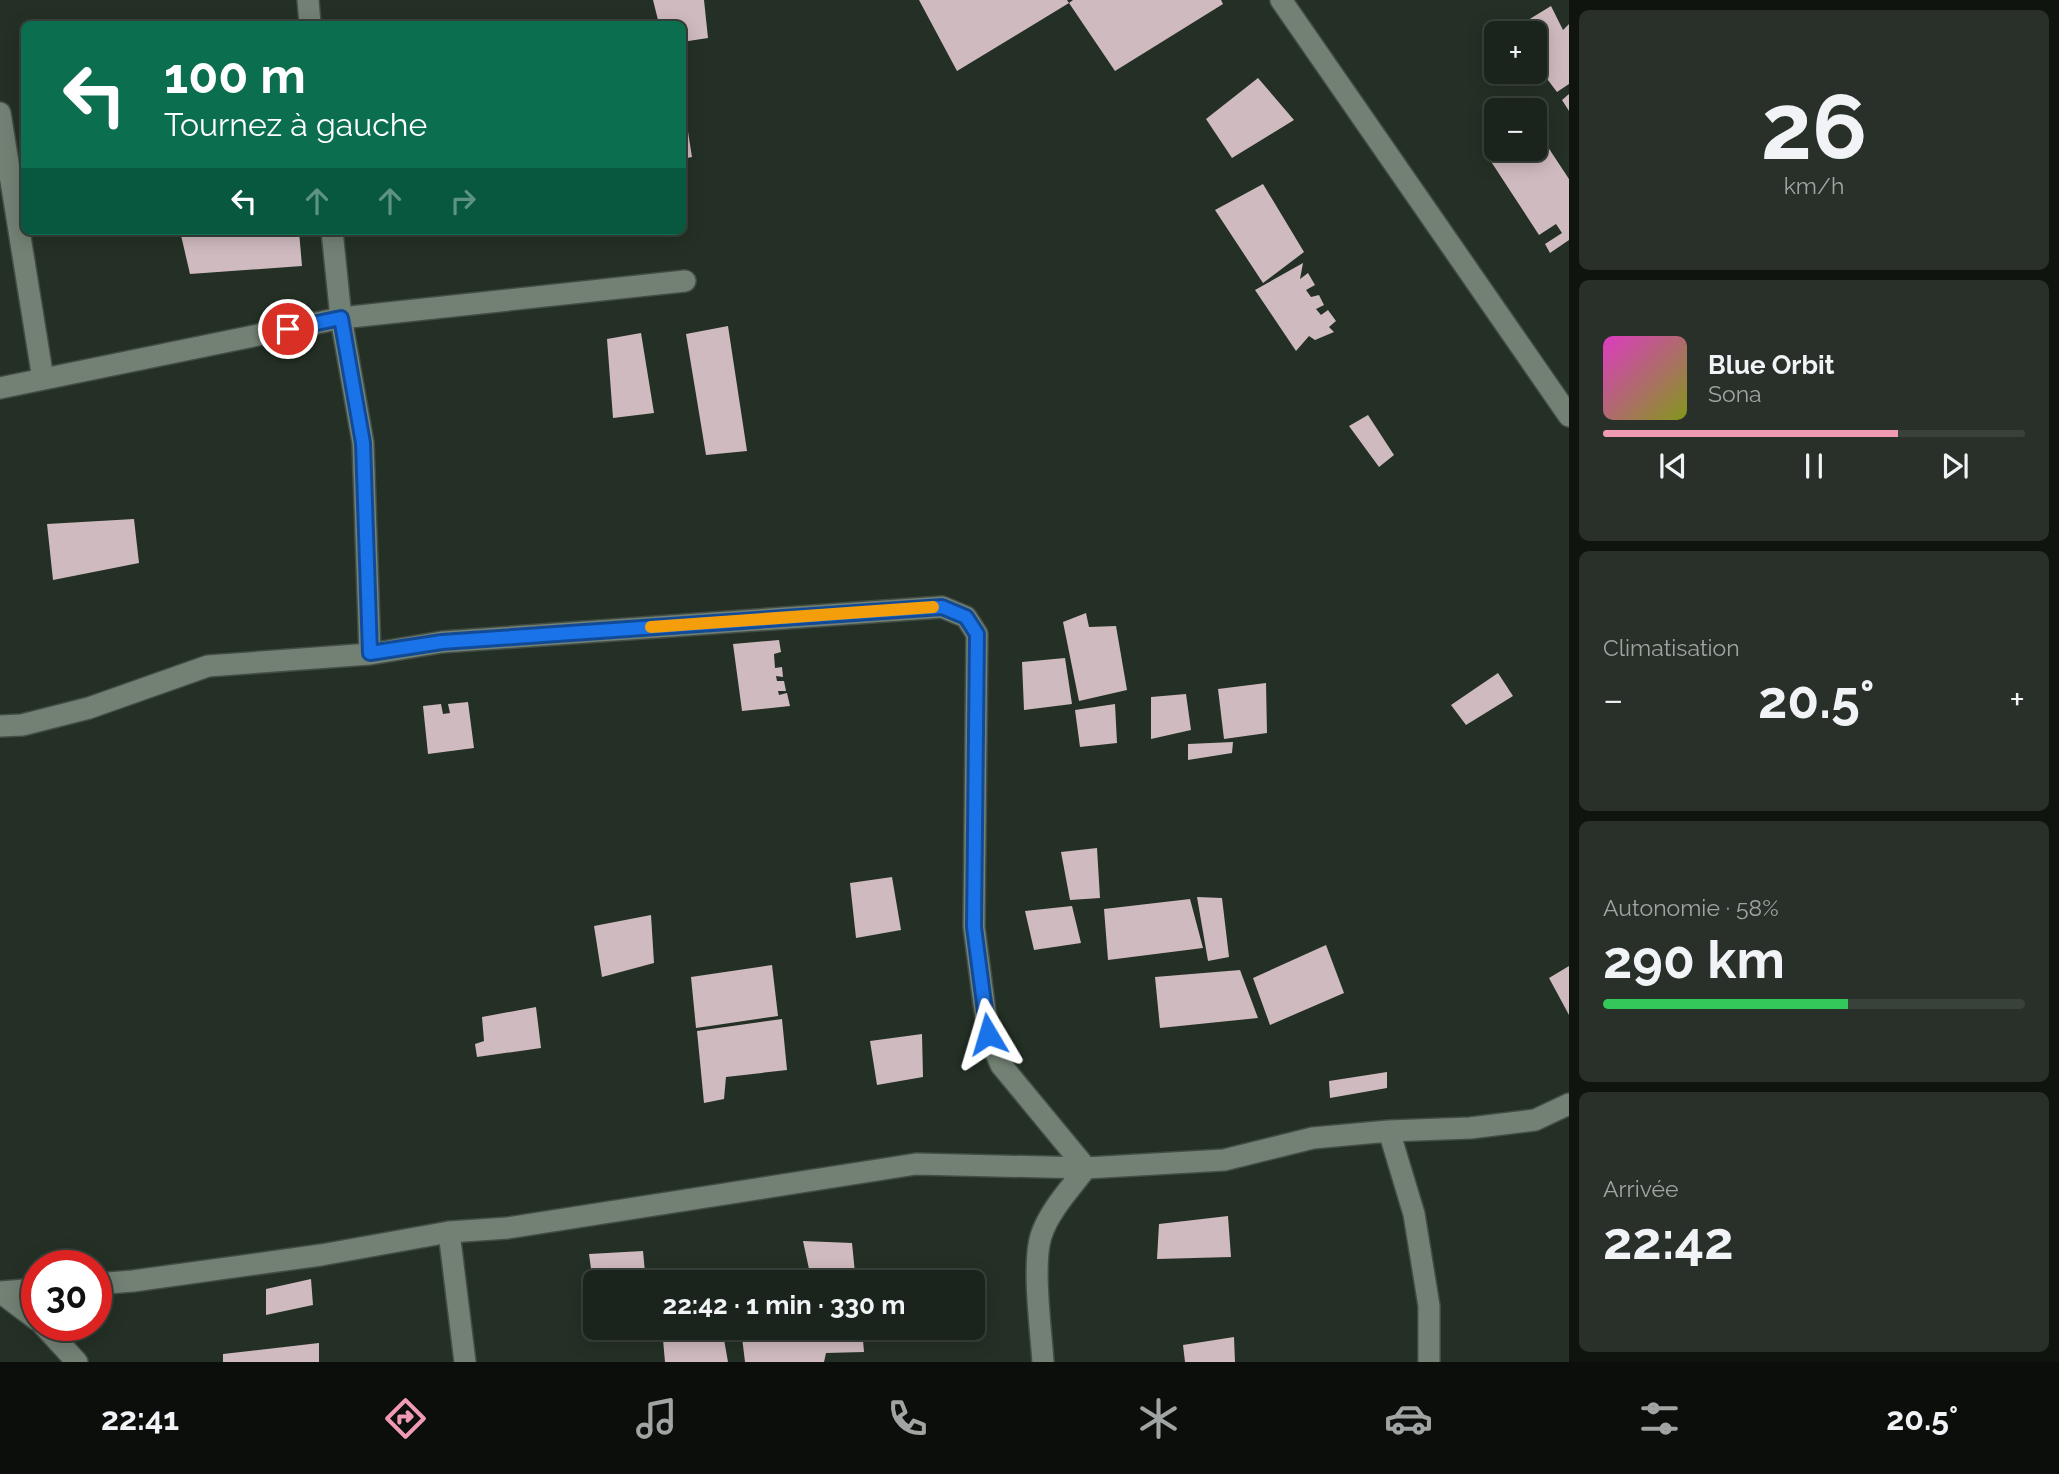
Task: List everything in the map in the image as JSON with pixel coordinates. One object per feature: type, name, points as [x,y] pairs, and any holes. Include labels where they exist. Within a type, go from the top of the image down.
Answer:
[{"type":"street","points":[[308,0],[310,21]]},
{"type":"street","points":[[1281,0],[1569,416]]},
{"type":"street","points":[[0,113],[43,379]]},
{"type":"street","points":[[332,235],[341,318],[363,443],[370,653]]},
{"type":"street","points":[[0,388],[341,318],[685,281]]},
{"type":"street","points":[[0,726],[22,725],[89,708],[208,666],[370,653],[442,642],[942,607],[966,617],[977,634],[974,927],[988,1034],[1001,1065],[1086,1168]]},
{"type":"street","points":[[112,1283],[321,1255],[449,1233],[522,1226],[916,1164],[1086,1168],[1224,1160],[1313,1138],[1389,1131],[1470,1128],[1535,1120],[1569,1104]]},
{"type":"street","points":[[1389,1131],[1416,1227],[1429,1306],[1429,1362]]},
{"type":"street","points":[[1043,1362],[1037,1267],[1040,1237],[1055,1208],[1086,1168]]},
{"type":"street","points":[[449,1233],[465,1362]]},
{"type":"street","points":[[21,1290],[0,1292],[21,1308]]},
{"type":"street","points":[[58,1341],[78,1362]]},
{"type":"building","points":[[653,0],[704,0],[708,38],[686,41],[686,21],[658,21]]},
{"type":"building","points":[[919,0],[1067,0],[1069,3],[957,71]]},
{"type":"building","points":[[1073,0],[1221,0],[1223,4],[1115,71],[1069,3]]},
{"type":"building","points":[[1551,6],[1563,30],[1569,24],[1569,84],[1557,92],[1547,79],[1547,21],[1526,21]]},
{"type":"building","points":[[1258,78],[1294,120],[1232,158],[1206,119]]},
{"type":"building","points":[[1569,94],[1569,111],[1562,100]]},
{"type":"building","points":[[686,119],[692,157],[686,158]]},
{"type":"building","points":[[1547,146],[1569,179],[1569,240],[1550,253],[1545,244],[1562,233],[1556,224],[1539,235],[1491,161],[1547,161]]},
{"type":"building","points":[[1263,184],[1304,252],[1263,283],[1215,210]]},
{"type":"building","points":[[181,235],[299,235],[302,266],[190,274]]},
{"type":"building","points":[[1303,263],[1300,279],[1308,273],[1315,285],[1306,290],[1311,297],[1319,295],[1324,305],[1316,309],[1321,315],[1328,310],[1336,321],[1329,327],[1334,332],[1315,340],[1309,336],[1296,351],[1255,290]]},
{"type":"building","points":[[728,326],[747,451],[706,455],[686,334]]},
{"type":"building","points":[[641,333],[654,413],[613,418],[607,339]]},
{"type":"building","points":[[1368,415],[1394,455],[1379,467],[1349,426]]},
{"type":"building","points":[[134,519],[139,563],[53,580],[47,524]]},
{"type":"building","points":[[1086,613],[1089,627],[1116,626],[1127,690],[1079,701],[1063,622]]},
{"type":"building","points":[[779,640],[781,652],[774,654],[775,668],[782,667],[783,677],[776,676],[777,681],[784,681],[786,691],[778,691],[779,695],[787,693],[790,706],[742,711],[733,644]]},
{"type":"building","points":[[1065,658],[1072,704],[1024,710],[1022,662]]},
{"type":"building","points":[[1498,673],[1513,696],[1466,725],[1451,705]]},
{"type":"building","points":[[1266,683],[1267,733],[1224,739],[1218,689]]},
{"type":"building","points":[[1186,694],[1191,730],[1151,739],[1151,697]]},
{"type":"building","points":[[468,702],[474,748],[428,754],[423,706],[441,704],[443,714],[450,713],[448,704]]},
{"type":"building","points":[[1115,704],[1117,743],[1080,747],[1075,710]]},
{"type":"building","points":[[1233,742],[1232,753],[1188,760],[1188,744]]},
{"type":"building","points":[[1097,848],[1100,898],[1070,900],[1061,852]]},
{"type":"building","points":[[892,877],[901,930],[856,938],[850,883]]},
{"type":"building","points":[[1197,897],[1222,898],[1229,957],[1208,961]]},
{"type":"building","points":[[1190,899],[1203,948],[1108,960],[1104,909]]},
{"type":"building","points":[[1072,906],[1081,943],[1034,950],[1025,911]]},
{"type":"building","points":[[651,915],[654,963],[602,977],[594,926]]},
{"type":"building","points":[[1326,945],[1344,993],[1270,1025],[1253,978]]},
{"type":"building","points":[[772,965],[778,1016],[696,1028],[691,977]]},
{"type":"building","points":[[1569,966],[1569,1015],[1549,978]]},
{"type":"building","points":[[1240,970],[1258,1018],[1160,1028],[1155,977]]},
{"type":"building","points":[[536,1007],[541,1048],[477,1057],[475,1044],[484,1041],[482,1017]]},
{"type":"building","points":[[782,1019],[787,1070],[726,1077],[724,1099],[704,1103],[697,1031]]},
{"type":"building","points":[[922,1034],[923,1077],[877,1085],[870,1041]]},
{"type":"building","points":[[1387,1072],[1387,1088],[1330,1098],[1329,1081]]},
{"type":"building","points":[[1228,1216],[1231,1257],[1157,1259],[1159,1224]]},
{"type":"building","points":[[803,1241],[852,1243],[855,1270],[809,1270]]},
{"type":"building","points":[[643,1251],[645,1270],[591,1270],[589,1254]]},
{"type":"building","points":[[311,1279],[313,1305],[266,1315],[266,1289]]},
{"type":"building","points":[[1234,1337],[1235,1362],[1185,1362],[1183,1345]]},
{"type":"building","points":[[663,1340],[724,1340],[728,1362],[665,1362]]},
{"type":"building","points":[[742,1340],[863,1340],[864,1352],[826,1353],[824,1362],[745,1362]]},
{"type":"building","points":[[319,1343],[319,1362],[223,1362],[223,1354]]},
{"type":"slow traffic","points":[[651,627],[933,607]]},
{"type":"route","points":[[288,329],[341,318],[363,443],[370,653],[442,642],[942,607],[966,617],[977,634],[974,927],[988,1034]]}]
